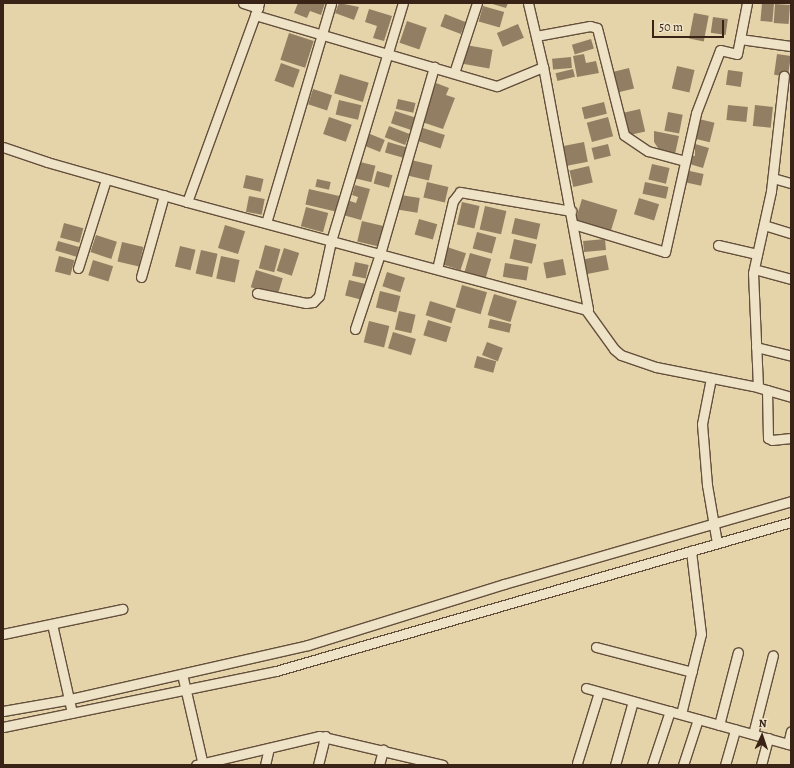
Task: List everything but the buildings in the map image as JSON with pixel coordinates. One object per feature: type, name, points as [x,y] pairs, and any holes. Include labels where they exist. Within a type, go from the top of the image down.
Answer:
[{"type":"street","points":[[243,3],[322,34],[497,86],[543,67]]},
{"type":"street","points":[[266,223],[331,3]]},
{"type":"street","points":[[257,293],[306,303],[317,300],[332,241],[386,53],[403,3]]},
{"type":"street","points":[[454,73],[477,3]]},
{"type":"street","points":[[528,3],[543,67],[573,224],[588,309],[586,310]]},
{"type":"street","points":[[573,224],[664,252],[696,113],[720,50],[737,54],[747,3]]},
{"type":"street","points":[[187,202],[257,9]]},
{"type":"street","points":[[536,36],[590,26],[597,28],[624,136],[648,151],[685,161]]},
{"type":"street","points":[[740,39],[791,46]]},
{"type":"street","points":[[355,329],[380,254],[434,67]]},
{"type":"street","points":[[784,76],[773,178],[754,269],[756,346],[768,438],[772,440],[791,438]]},
{"type":"street","points":[[781,103],[791,104]]},
{"type":"street","points":[[3,146],[47,162],[187,202],[586,310],[617,352],[653,366],[762,388],[791,397]]},
{"type":"street","points":[[773,178],[791,183]]},
{"type":"street","points":[[78,268],[106,179]]},
{"type":"street","points":[[437,269],[453,201],[460,192],[570,211]]},
{"type":"street","points":[[141,277],[164,195]]},
{"type":"street","points":[[764,225],[791,232]]},
{"type":"street","points":[[718,245],[757,254]]},
{"type":"street","points":[[754,269],[791,279]]},
{"type":"street","points":[[756,346],[791,354]]},
{"type":"street","points":[[711,378],[702,424],[706,480],[717,543]]},
{"type":"street","points":[[3,711],[69,699],[308,645],[713,523],[791,501]]},
{"type":"street","points":[[3,727],[276,671],[791,522]]},
{"type":"street","points":[[681,714],[700,642],[701,627],[691,551]]},
{"type":"street","points":[[3,634],[122,609]]},
{"type":"street","points":[[380,623],[387,639]]},
{"type":"street","points":[[52,624],[72,713]]},
{"type":"street","points":[[596,647],[692,672]]},
{"type":"street","points":[[719,725],[738,652]]},
{"type":"street","points":[[754,734],[774,656]]},
{"type":"street","points":[[182,674],[201,764],[325,736],[443,765]]},
{"type":"street","points":[[586,688],[789,744],[791,731]]},
{"type":"street","points":[[577,763],[599,692]]},
{"type":"street","points":[[615,765],[633,701]]},
{"type":"street","points":[[652,765],[670,711]]},
{"type":"street","points":[[683,765],[698,719]]},
{"type":"street","points":[[725,765],[735,729]]},
{"type":"street","points":[[318,765],[325,736]]},
{"type":"street","points":[[761,765],[768,738]]},
{"type":"street","points":[[265,765],[269,748]]},
{"type":"street","points":[[379,765],[383,750]]}]
